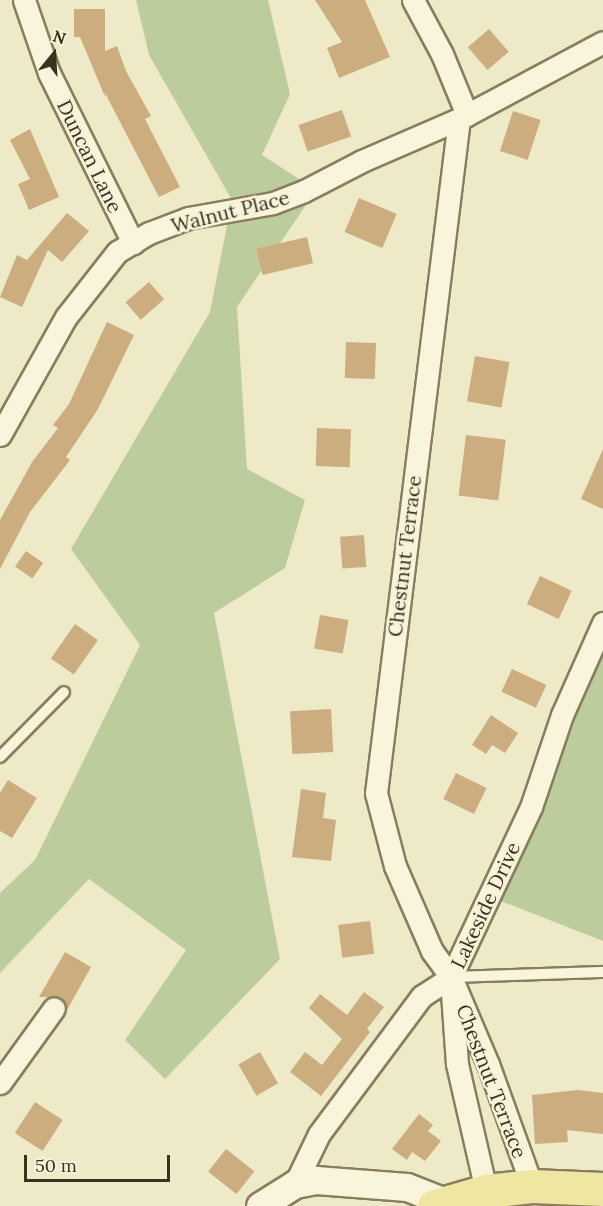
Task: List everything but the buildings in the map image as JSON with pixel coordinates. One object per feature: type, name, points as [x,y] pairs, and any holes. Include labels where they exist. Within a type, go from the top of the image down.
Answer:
[{"type":"main road","points":[[439,1204],[486,1191],[532,1186],[603,1189]]},
{"type":"street","name":"Duncan Lane","points":[[24,0],[49,73],[133,243]]},
{"type":"street","name":"Chestnut Terrace","points":[[413,0],[442,54],[463,117],[376,793],[395,866],[432,951],[451,977],[488,1064],[532,1186]]},
{"type":"street","name":"Walnut Place","points":[[0,435],[66,317],[93,279],[117,252],[188,218],[273,203],[294,195],[463,117],[603,42]]},
{"type":"street","name":"Lakeside Drive","points":[[295,1184],[319,1134],[416,1004],[451,977],[531,807],[562,715],[603,623]]},
{"type":"street","name":"Chestnut Terrace","points":[[451,977],[457,1064],[486,1191]]},
{"type":"street","points":[[3,1078],[54,1008]]},
{"type":"street","points":[[260,1206],[295,1184],[361,1181],[408,1187],[439,1204]]},
{"type":"lane","points":[[0,757],[64,693]]},
{"type":"lane","points":[[451,977],[603,972]]},
{"type":"green space","points":[[136,0],[268,0],[290,94],[262,155],[316,190],[237,307],[247,469],[305,500],[285,568],[214,613],[280,959],[165,1079],[125,1040],[186,950],[89,879],[0,973],[0,893],[35,860],[140,645],[71,549],[210,312],[232,200],[149,55]]},
{"type":"green space","points":[[603,646],[603,941],[493,898]]}]
